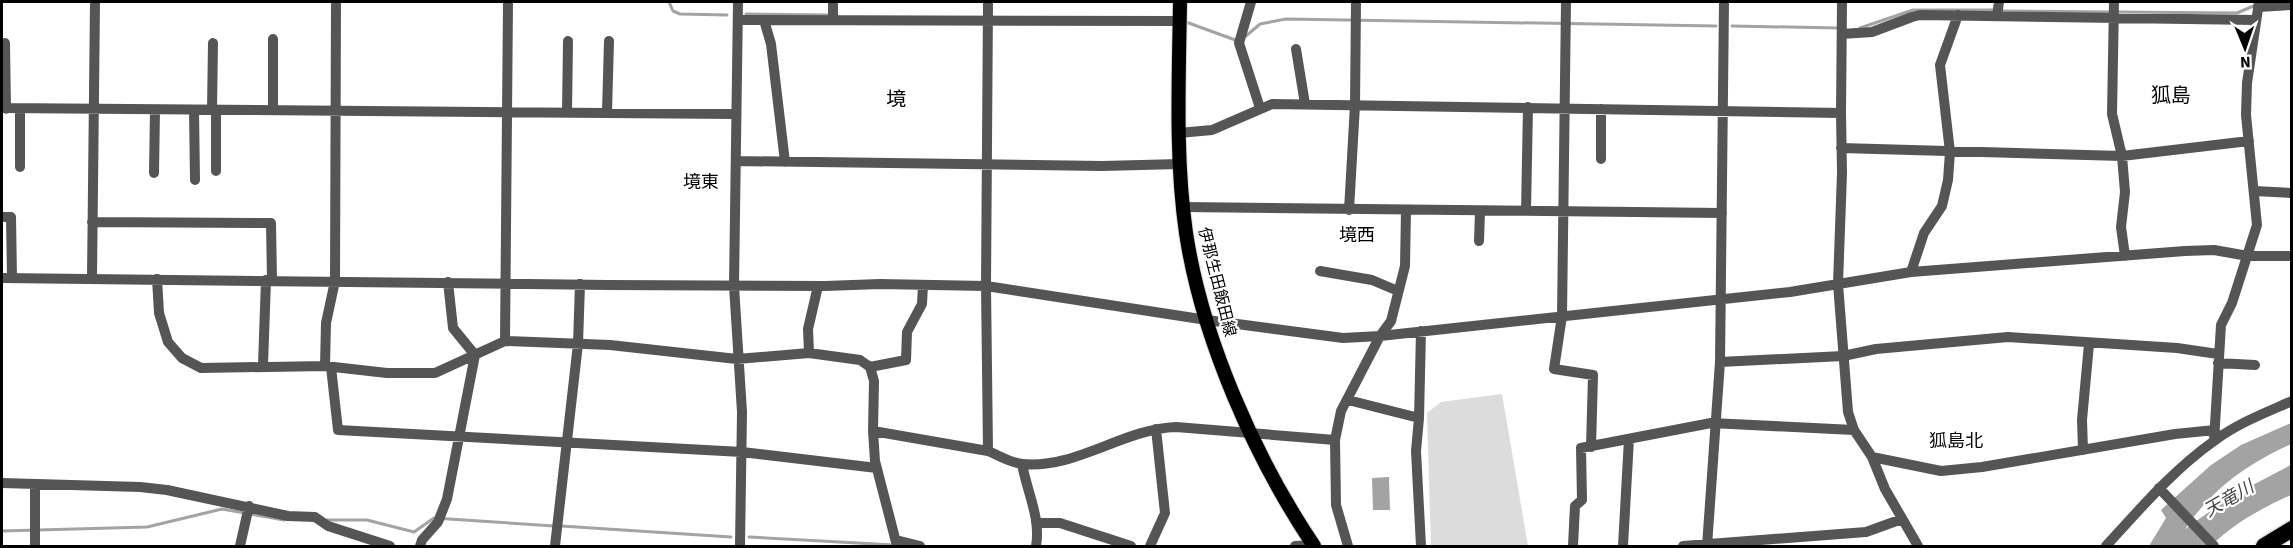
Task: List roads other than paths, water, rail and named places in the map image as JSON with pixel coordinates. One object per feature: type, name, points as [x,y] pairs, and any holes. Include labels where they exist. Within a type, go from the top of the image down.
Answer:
[{"type":"highway","points":[[2264,546],[2292,530]]},
{"type":"main road","name":"伊那生田飯田線","points":[[1180,2],[1180,164],[1194,271],[1207,320],[1224,369],[1251,434],[1287,502],[1314,546]]},
{"type":"street","points":[[92,278],[92,110],[95,2]]},
{"type":"street","points":[[336,2],[335,281],[326,323],[328,367],[338,430],[742,452],[877,468]]},
{"type":"street","points":[[505,341],[508,2]]},
{"type":"street","points":[[738,2],[734,286],[742,412],[740,546]]},
{"type":"street","points":[[832,17],[833,2]]},
{"type":"street","points":[[988,2],[986,286],[988,451]]},
{"type":"street","points":[[1251,2],[1239,41],[1260,108]]},
{"type":"street","points":[[1349,210],[1355,105],[1356,2]]},
{"type":"street","points":[[1566,2],[1562,316],[1554,369],[1593,375],[1591,447]]},
{"type":"street","points":[[1707,546],[1720,362],[1724,2]]},
{"type":"street","points":[[1842,2],[1842,173],[1838,284],[1848,411],[1854,430],[1872,457],[1885,489],[1915,545]]},
{"type":"street","points":[[2215,435],[2221,326],[2232,303],[2257,225],[2249,141],[2247,83],[2258,4],[2292,5]]},
{"type":"street","points":[[1842,30],[1872,32],[1912,16],[1959,15],[1998,10],[2114,11],[2256,20]]},
{"type":"street","points":[[2114,11],[2112,114],[2122,156],[2125,192],[2121,227],[2125,256]]},
{"type":"street","points":[[1911,272],[1924,233],[1942,206],[1950,152],[1940,65],[1959,15]]},
{"type":"street","points":[[738,20],[832,17],[1179,21]]},
{"type":"street","points":[[764,20],[771,44],[785,162]]},
{"type":"street","points":[[273,39],[273,110]]},
{"type":"street","points":[[567,112],[568,41]]},
{"type":"street","points":[[607,112],[609,41]]},
{"type":"street","points":[[5,43],[4,109],[736,114]]},
{"type":"street","points":[[213,43],[216,171]]},
{"type":"street","points":[[1296,49],[1305,104]]},
{"type":"street","points":[[1179,133],[1212,130],[1272,104],[1841,113]]},
{"type":"street","points":[[1526,211],[1528,107]]},
{"type":"street","points":[[20,109],[20,167]]},
{"type":"street","points":[[1601,109],[1601,159]]},
{"type":"street","points":[[154,173],[155,110]]},
{"type":"street","points":[[194,110],[195,180]]},
{"type":"street","points":[[1841,148],[2122,156],[2249,141]]},
{"type":"street","points":[[736,161],[1180,164]]},
{"type":"street","points":[[2255,190],[2292,193]]},
{"type":"street","points":[[1184,207],[1722,213]]},
{"type":"street","points":[[1348,546],[1336,505],[1335,440],[1341,411],[1380,336],[1391,321],[1405,267],[1406,210]]},
{"type":"street","points":[[1479,241],[1480,211]]},
{"type":"street","points":[[2,217],[11,217],[7,278],[734,286],[986,286],[1343,338],[1790,292],[1911,272],[2214,250],[2248,256],[2292,256]]},
{"type":"street","points":[[92,222],[271,224],[263,365]]},
{"type":"street","points":[[1320,271],[1372,280],[1398,291]]},
{"type":"street","points":[[157,279],[159,313],[168,342],[182,358],[201,368],[263,365],[328,367],[387,373],[435,373],[505,341],[653,349],[737,358],[809,352],[860,360],[870,367],[874,381],[873,431],[877,468],[896,544],[920,546]]},
{"type":"street","points":[[448,282],[453,328],[475,355]]},
{"type":"street","points":[[555,546],[578,344],[580,284]]},
{"type":"street","points":[[870,367],[906,360],[908,332],[922,304],[923,285]]},
{"type":"street","points":[[809,352],[808,329],[818,286]]},
{"type":"street","points":[[1421,331],[1416,451],[1421,546]]},
{"type":"street","points":[[1720,362],[1843,356],[1876,349],[2008,337],[2177,348],[2255,365]]},
{"type":"street","points":[[2083,450],[2082,420],[2089,344]]},
{"type":"street","points":[[420,546],[422,540],[439,519],[447,499],[475,355]]},
{"type":"street","points":[[1348,400],[1419,418]]},
{"type":"street","points":[[2106,546],[2215,435],[2292,401]]},
{"type":"street","points":[[1573,546],[1575,506],[1582,500],[1581,448],[1716,424],[1854,430]]},
{"type":"street","points":[[873,431],[988,451],[1022,464],[1044,464],[1061,460],[1156,429],[1176,427],[1335,440]]},
{"type":"street","points":[[1150,546],[1165,513],[1156,429]]},
{"type":"street","points":[[1872,457],[1941,471],[1982,467],[2175,434],[2215,435]]},
{"type":"street","points":[[1623,546],[1629,439]]},
{"type":"street","points":[[1022,464],[1026,487],[1038,523],[1036,546]]},
{"type":"street","points":[[2,483],[140,487],[248,511],[323,521],[390,546]]},
{"type":"street","points":[[34,484],[34,546]]},
{"type":"street","points":[[2161,490],[2214,546]]},
{"type":"street","points":[[240,546],[248,511]]},
{"type":"street","points":[[1683,546],[1817,541],[1866,531],[1902,519]]},
{"type":"street","points":[[1038,523],[1060,524],[1131,546]]},
{"type":"street","points":[[1295,546],[1314,546]]},
{"type":"water","name":"天竜川","points":[[2291,423],[2291,444],[2260,460],[2219,489],[2185,529],[2230,497],[2291,465],[2291,495],[2249,517],[2211,546],[2149,546],[2166,518],[2161,510],[2211,465],[2241,445]]},
{"type":"water","points":[[1389,477],[1390,510],[1373,510],[1372,478]]},
{"type":"waterway","points":[[669,2],[673,11],[680,14],[727,15]]},
{"type":"waterway","points":[[2118,12],[2237,13],[2256,5]]},
{"type":"waterway","points":[[1860,28],[1913,10],[1994,10]]},
{"type":"waterway","points":[[2001,11],[2111,12]]},
{"type":"waterway","points":[[746,14],[831,15]]},
{"type":"waterway","points":[[1246,36],[1260,24],[1286,19],[1716,26]]},
{"type":"waterway","points":[[1186,22],[1238,41]]},
{"type":"waterway","points":[[1732,26],[1838,28]]},
{"type":"waterway","points":[[2,531],[147,527],[222,509],[284,520]]},
{"type":"waterway","points":[[327,520],[367,520],[414,532],[434,518],[554,526]]},
{"type":"waterway","points":[[561,526],[731,537]]},
{"type":"waterway","points":[[749,537],[894,545]]},
{"type":"district","name":"狐島","points":[[2171,96]]},
{"type":"district","name":"境","points":[[896,100]]},
{"type":"district","name":"境東","points":[[701,182]]},
{"type":"district","name":"境西","points":[[1357,235]]},
{"type":"district","name":"狐島北","points":[[1956,441]]}]
